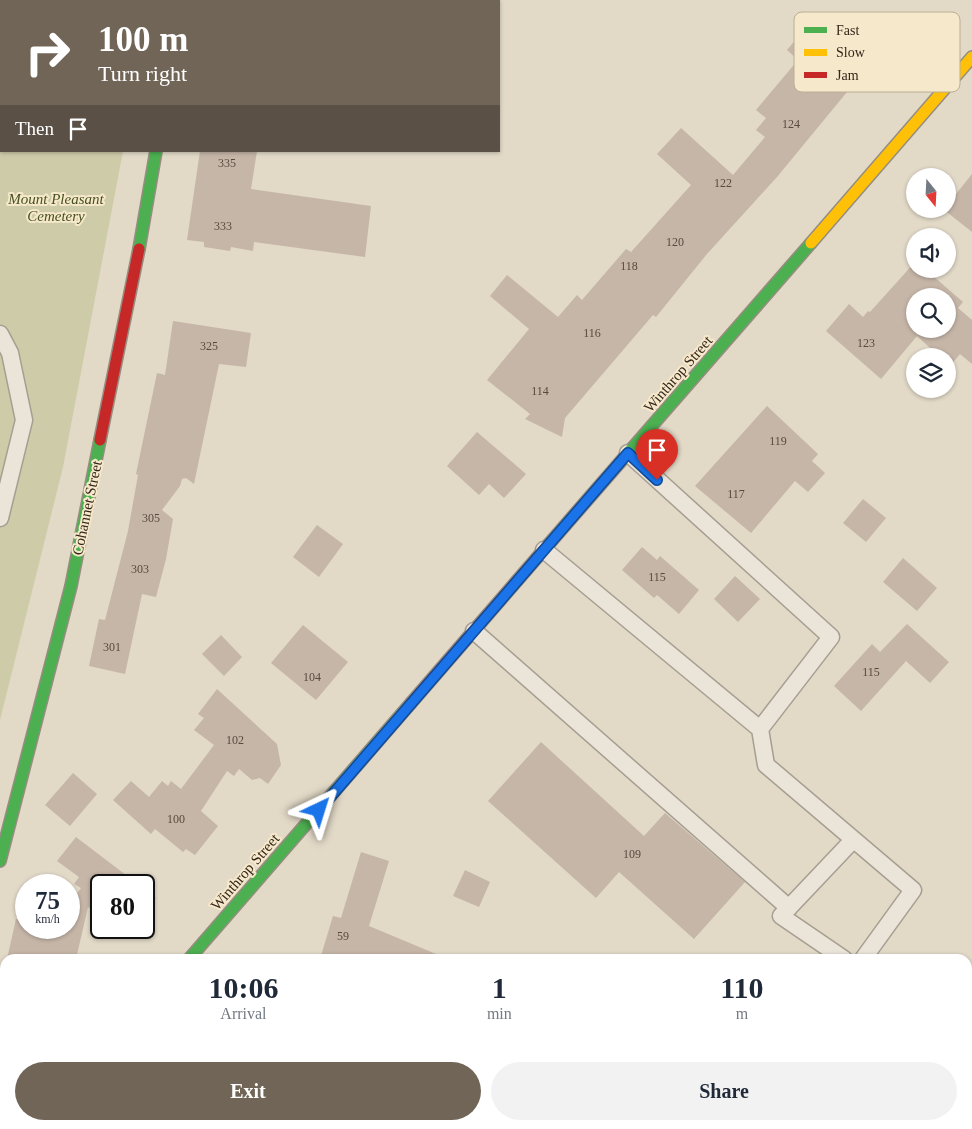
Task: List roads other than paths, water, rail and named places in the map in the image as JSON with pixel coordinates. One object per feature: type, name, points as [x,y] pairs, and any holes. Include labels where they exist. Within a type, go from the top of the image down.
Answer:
[{"type":"main road","name":"Winthrop Street","points":[[960,71],[972,57]]},
{"type":"main road","name":"Winthrop Street","points":[[194,954],[942,92]]},
{"type":"main road","name":"Cohannet Street","points":[[0,860],[71,586],[139,250],[156,152]]},
{"type":"lane","points":[[0,334],[10,353],[7,374],[24,420],[0,518]]},
{"type":"lane","points":[[628,453],[831,637],[760,729]]},
{"type":"lane","points":[[544,550],[760,729],[766,765],[913,890],[867,954]]},
{"type":"lane","points":[[474,631],[789,908]]},
{"type":"lane","points":[[837,954],[780,916],[853,840]]},
{"type":"park label","name":"Mount Pleasant Cemetery","points":[[56,208]]}]
